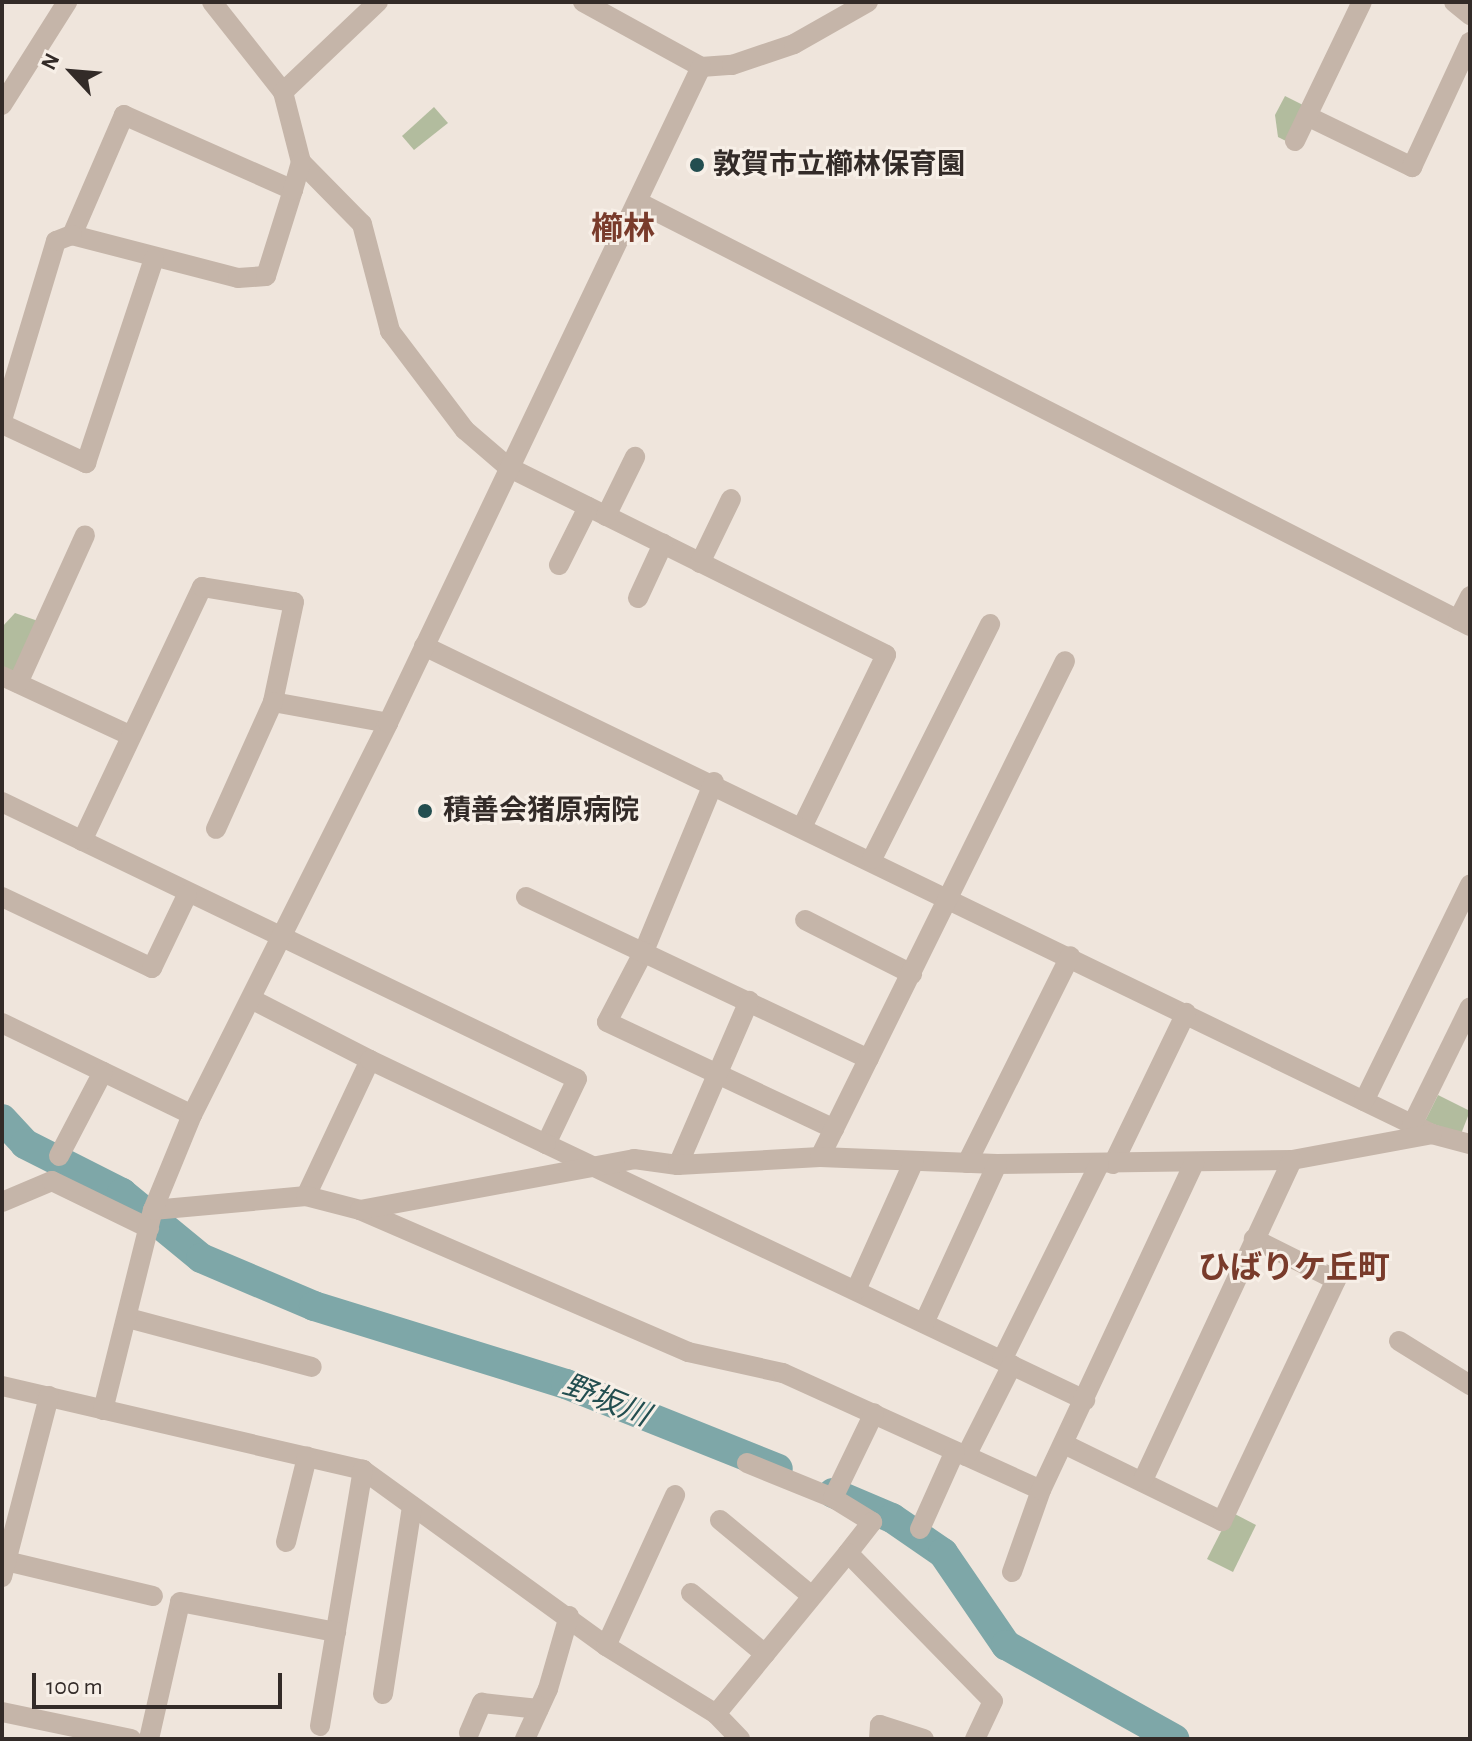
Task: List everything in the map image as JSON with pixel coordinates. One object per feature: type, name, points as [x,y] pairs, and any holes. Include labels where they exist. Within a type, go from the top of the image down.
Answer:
[{"type":"street","points":[[2,105],[67,2]]},
{"type":"street","points":[[212,2],[283,92],[301,162],[362,224],[390,331],[465,430],[508,467],[886,655],[803,825]]},
{"type":"street","points":[[283,92],[378,2]]},
{"type":"street","points":[[583,2],[701,67],[732,65],[794,44],[868,2]]},
{"type":"street","points":[[1295,141],[1362,2]]},
{"type":"street","points":[[1454,2],[1470,15]]},
{"type":"street","points":[[1307,116],[1412,167],[1470,42]]},
{"type":"street","points":[[103,1410],[151,1219],[192,1115],[388,723],[701,67]]},
{"type":"street","points":[[72,235],[124,115],[293,190]]},
{"type":"street","points":[[154,259],[86,463],[2,422],[56,241],[72,235],[154,259],[238,278],[266,276],[301,162]]},
{"type":"street","points":[[638,202],[1464,623],[1470,596]]},
{"type":"street","points":[[559,565],[635,457]]},
{"type":"street","points":[[700,563],[731,499]]},
{"type":"street","points":[[85,535],[10,680],[129,735]]},
{"type":"street","points":[[638,598],[663,544]]},
{"type":"street","points":[[82,841],[129,735],[202,587],[294,602],[273,702],[216,829]]},
{"type":"street","points":[[872,859],[990,624]]},
{"type":"street","points":[[424,646],[803,825],[1412,1125],[1470,1144]]},
{"type":"street","points":[[820,1157],[1065,661]]},
{"type":"street","points":[[273,702],[388,723]]},
{"type":"street","points":[[714,782],[644,951],[607,1022],[719,1070],[834,1129]]},
{"type":"street","points":[[2,802],[187,895],[577,1079],[546,1144]]},
{"type":"street","points":[[1364,1101],[1470,885]]},
{"type":"street","points":[[2,897],[152,968],[187,895]]},
{"type":"street","points":[[526,897],[869,1059]]},
{"type":"street","points":[[805,920],[912,974]]},
{"type":"street","points":[[967,1163],[1070,956]]},
{"type":"street","points":[[251,999],[370,1060],[1085,1400]]},
{"type":"street","points":[[678,1165],[749,1001]]},
{"type":"street","points":[[1412,1125],[1470,1007]]},
{"type":"street","points":[[920,1529],[1186,1013]]},
{"type":"street","points":[[2,1023],[192,1115]]},
{"type":"street","points":[[306,1196],[370,1060]]},
{"type":"street","points":[[59,1156],[103,1072]]},
{"type":"street","points":[[360,1210],[634,1159],[678,1165],[820,1157],[997,1164],[1292,1160],[1432,1134]]},
{"type":"street","points":[[1143,1480],[1292,1160]]},
{"type":"street","points":[[856,1290],[914,1161]]},
{"type":"street","points":[[1012,1572],[1041,1490],[1194,1163]]},
{"type":"street","points":[[924,1323],[997,1164]]},
{"type":"street","points":[[2,1202],[52,1181],[151,1219],[306,1196],[360,1210],[688,1352],[783,1373],[1041,1490]]},
{"type":"street","points":[[1064,1444],[1222,1521],[1336,1280],[1254,1239]]},
{"type":"street","points":[[128,1318],[312,1367]]},
{"type":"street","points":[[1399,1341],[1470,1385]]},
{"type":"street","points":[[2,1386],[363,1470],[569,1616],[606,1646],[716,1714],[740,1739]]},
{"type":"street","points":[[49,1396],[4,1569],[153,1596]]},
{"type":"street","points":[[833,1498],[874,1413]]},
{"type":"street","points":[[286,1542],[307,1457]]},
{"type":"street","points":[[716,1714],[872,1522],[833,1498],[747,1463]]},
{"type":"street","points":[[320,1726],[363,1470]]},
{"type":"street","points":[[606,1646],[675,1495]]},
{"type":"street","points":[[383,1694],[412,1506]]},
{"type":"street","points":[[720,1520],[812,1596]]},
{"type":"street","points":[[848,1553],[993,1701],[975,1739]]},
{"type":"street","points":[[691,1593],[765,1654]]},
{"type":"street","points":[[149,1739],[180,1602],[336,1632]]},
{"type":"street","points":[[525,1739],[539,1709],[569,1616]]},
{"type":"street","points":[[469,1733],[482,1703],[539,1709]]},
{"type":"street","points":[[2,1712],[131,1739]]},
{"type":"street","points":[[879,1739],[880,1725],[924,1739]]},
{"type":"green space","points":[[1285,96],[1305,106],[1288,142],[1278,137],[1275,115]]},
{"type":"green space","points":[[434,107],[448,123],[414,150],[402,136]]},
{"type":"green space","points":[[15,613],[38,621],[16,670],[2,673],[2,627]]},
{"type":"green space","points":[[1438,1095],[1470,1111],[1461,1134],[1425,1121]]},
{"type":"green space","points":[[1231,1512],[1256,1525],[1233,1572],[1207,1559]]},
{"type":"waterway","name":"野坂川","points":[[2,1119],[25,1144],[122,1193],[201,1258],[314,1306],[566,1384],[778,1469]]},
{"type":"waterway","name":"野坂川","points":[[833,1493],[892,1518],[943,1553],[1006,1645],[1174,1739]]},
{"type":"place","name":"敦賀市立櫛林保育園","points":[[697,165]]},
{"type":"place","name":"積善会猪原病院","points":[[425,811]]},
{"type":"district","name":"櫛林","points":[[623,229]]},
{"type":"district","name":"ひばりケ丘町","points":[[1294,1268]]}]
